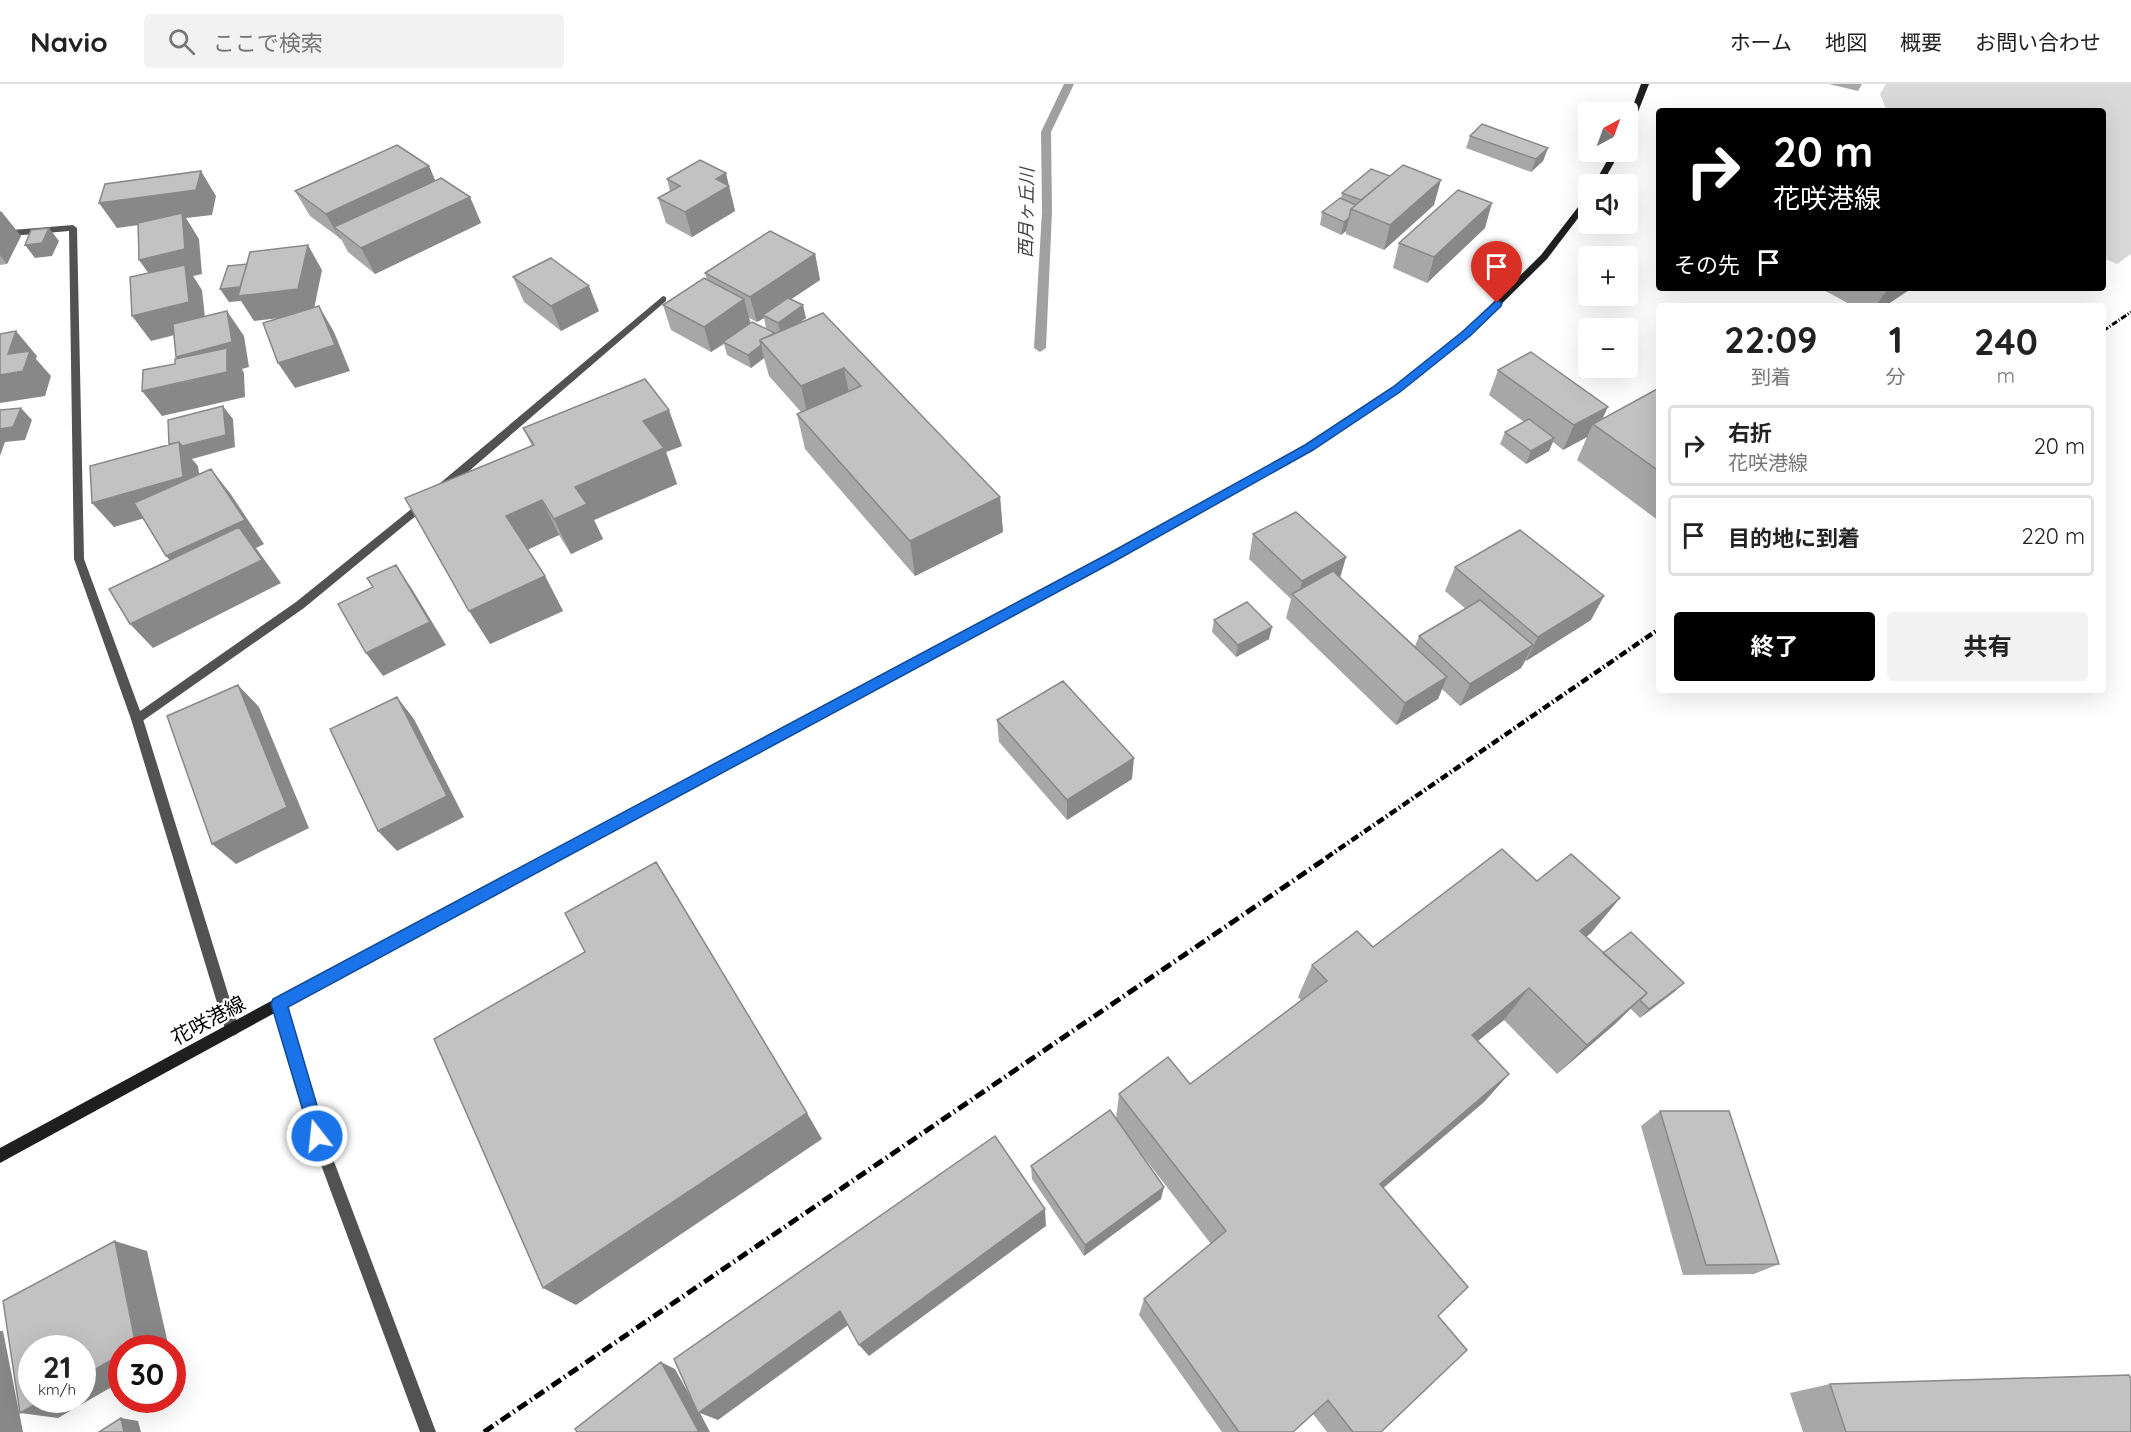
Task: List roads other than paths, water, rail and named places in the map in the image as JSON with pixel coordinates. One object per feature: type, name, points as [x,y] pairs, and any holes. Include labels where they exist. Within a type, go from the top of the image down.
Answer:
[{"type":"main road","points":[[1638,102],[1645,84]]},
{"type":"main road","name":"花咲港線","points":[[0,1156],[1110,558],[1309,448],[1396,389],[1466,334],[1544,257],[1578,213]]},
{"type":"street","points":[[0,234],[73,228],[79,559],[137,719],[232,1029]]},
{"type":"street","points":[[137,719],[300,605],[483,454],[663,299]]},
{"type":"street","points":[[279,1004],[317,1136],[428,1432]]},
{"type":"waterway","name":"西月ヶ丘川","points":[[1040,348],[1047,212],[1046,132],[1069,84]]},
{"type":"railway","points":[[2106,329],[2131,312]]},
{"type":"railway","points":[[1326,858],[1656,631]]},
{"type":"railway","points":[[484,1432],[1328,857]]}]
